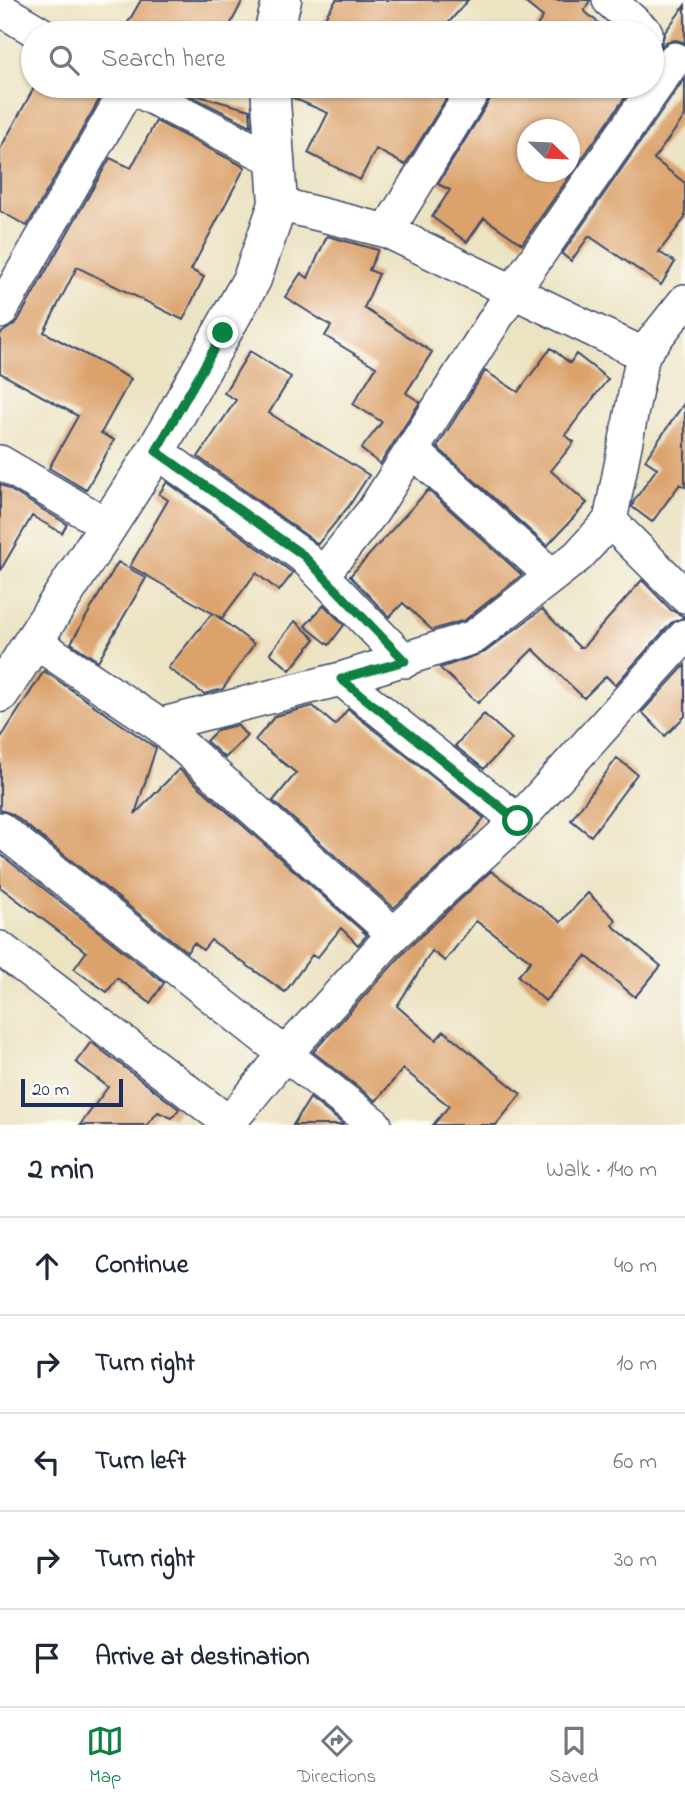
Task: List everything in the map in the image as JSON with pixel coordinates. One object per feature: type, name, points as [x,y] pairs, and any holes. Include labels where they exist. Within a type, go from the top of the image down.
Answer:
[{"type":"street","points":[[276,21],[282,0]]},
{"type":"street","points":[[609,0],[633,21]]},
{"type":"street","points":[[0,9],[21,22]]},
{"type":"street","points":[[0,312],[122,98]]},
{"type":"street","points":[[153,98],[277,161]]},
{"type":"street","points":[[0,693],[156,451],[251,279],[266,244],[278,204],[271,98]]},
{"type":"street","points":[[387,231],[469,98]]},
{"type":"street","points":[[323,574],[373,511],[513,291],[642,98]]},
{"type":"street","points":[[278,204],[387,231],[643,354]]},
{"type":"street","points":[[159,725],[341,679],[405,661],[474,637],[578,556],[610,521],[643,354],[685,300]]},
{"type":"street","points":[[156,451],[256,519],[323,574],[405,661]]},
{"type":"street","points":[[413,451],[551,575]]},
{"type":"street","points":[[0,463],[109,526]]},
{"type":"street","points":[[610,521],[685,596]]},
{"type":"street","points":[[0,948],[215,1120],[284,1055],[394,934],[518,821],[685,636]]},
{"type":"street","points":[[34,641],[159,725],[394,934]]},
{"type":"street","points":[[341,679],[518,821]]},
{"type":"street","points":[[0,828],[374,1125]]},
{"type":"building","points":[[141,0],[243,0],[232,21],[129,21]]},
{"type":"building","points":[[336,0],[468,0],[450,21],[323,21]]},
{"type":"building","points":[[522,0],[590,0],[584,11],[596,21],[540,21],[543,17]]},
{"type":"building","points":[[685,5],[685,43],[676,40],[664,44],[665,32]]},
{"type":"building","points":[[685,78],[685,116],[654,159],[685,183],[685,218],[659,252],[675,262],[661,285],[589,236],[571,261],[562,254]]},
{"type":"building","points":[[28,98],[100,98],[27,226],[0,211],[0,149]]},
{"type":"building","points":[[195,98],[206,98],[250,110],[251,126]]},
{"type":"building","points":[[293,98],[447,98],[405,165],[376,149],[360,180],[308,153],[328,113]]},
{"type":"building","points":[[491,98],[625,98],[580,161],[580,119],[517,119],[517,182],[566,182],[522,244],[484,218],[467,242],[432,217],[450,190],[438,184]]},
{"type":"building","points":[[156,121],[245,167],[191,270],[204,277],[183,320],[77,267],[44,332],[131,379],[101,433],[114,440],[86,490],[49,468],[78,416],[0,373],[0,334],[17,322],[110,158],[131,168]]},
{"type":"building","points":[[327,236],[378,250],[369,270],[379,274],[364,308],[432,352],[406,393],[420,402],[380,464],[361,449],[382,422],[353,404],[376,367],[325,336],[331,326],[285,297],[301,273],[308,278]]},
{"type":"building","points":[[551,348],[570,363],[576,354],[608,379],[565,435],[574,442],[551,471],[587,503],[547,546],[437,447],[485,371],[518,392]]},
{"type":"building","points":[[250,351],[291,377],[269,413],[369,475],[349,506],[318,544],[198,457],[236,400],[224,393]]},
{"type":"building","points":[[685,402],[685,487],[680,484],[652,522],[632,507],[657,468],[645,460]]},
{"type":"building","points":[[167,482],[293,573],[279,591],[256,573],[222,618],[213,613],[254,644],[223,689],[204,694],[168,668],[212,613],[130,566],[168,500],[159,494]]},
{"type":"building","points":[[0,484],[67,524],[62,533],[32,516],[0,571]]},
{"type":"building","points":[[428,490],[522,575],[465,620],[432,630],[403,603],[389,617],[350,576]]},
{"type":"building","points":[[118,562],[146,578],[98,661],[71,643]]},
{"type":"building","points":[[642,580],[671,610],[685,617],[671,623],[615,685],[606,676],[584,698],[533,649],[478,703],[440,668],[485,652],[542,609],[579,647],[583,647]]},
{"type":"building","points":[[324,605],[344,625],[329,645],[305,626]]},
{"type":"building","points":[[295,621],[315,639],[290,670],[270,653]]},
{"type":"building","points":[[685,665],[685,716],[665,736],[642,712]]},
{"type":"building","points":[[44,671],[156,748],[135,814],[179,769],[367,935],[358,945],[341,928],[317,958],[312,955],[285,992],[211,940],[203,950],[194,943],[187,952],[12,814],[0,810],[0,739]]},
{"type":"building","points":[[313,706],[335,725],[348,709],[484,818],[460,848],[394,908],[273,801],[296,773],[255,740],[275,716]]},
{"type":"building","points":[[484,714],[512,739],[484,769],[455,746]]},
{"type":"building","points":[[237,725],[247,736],[225,758],[206,741],[217,730]]},
{"type":"building","points":[[617,758],[637,774],[591,836],[571,820]]},
{"type":"building","points":[[0,854],[164,983],[150,1003],[117,978],[107,992],[74,969],[86,952],[0,887]]},
{"type":"building","points":[[491,871],[561,922],[588,893],[616,920],[612,925],[661,966],[635,997],[586,956],[545,1001],[518,976],[531,961],[476,921],[445,961],[432,951],[397,1006],[436,1040],[444,1031],[521,1094],[496,1125],[433,1125],[449,1106],[403,1069],[376,1101],[313,1052],[408,948]]},
{"type":"building","points":[[91,1042],[179,1109],[172,1118],[158,1112],[147,1125],[80,1125],[108,1087],[76,1062]]},
{"type":"building","points":[[310,1098],[343,1124],[343,1125],[293,1125]]},
{"type":"route","points":[[223,333],[156,451],[256,519],[323,574],[405,661],[341,679],[518,821]]}]
